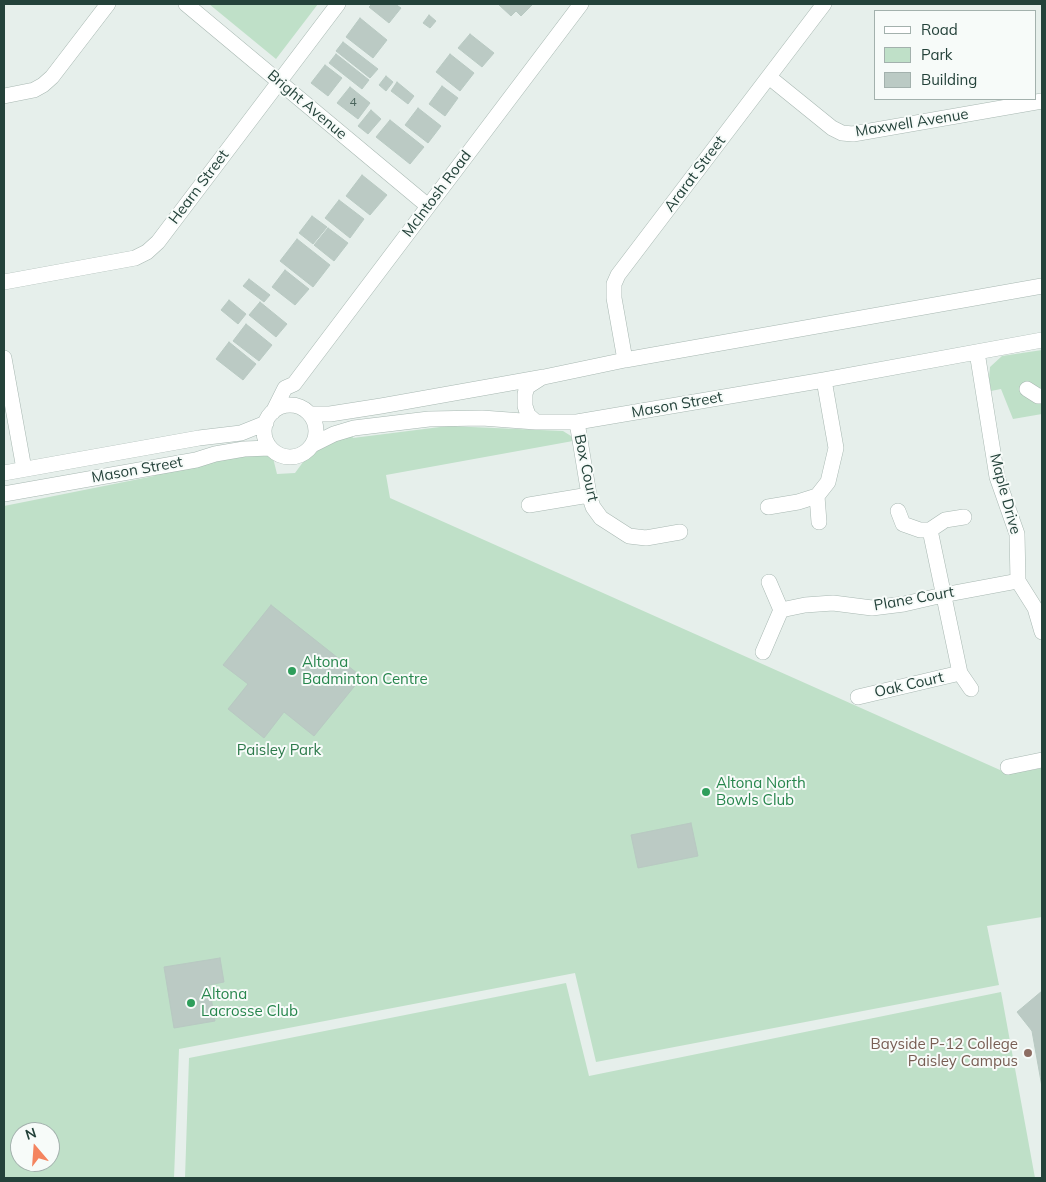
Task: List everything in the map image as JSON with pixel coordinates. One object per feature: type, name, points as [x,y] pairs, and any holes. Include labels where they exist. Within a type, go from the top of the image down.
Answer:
[{"type":"street","points":[[4,96],[34,90],[43,85],[52,77],[108,4]]},
{"type":"street","name":"Bright Avenue","points":[[186,4],[428,206]]},
{"type":"street","name":"Hearn Street","points":[[4,282],[135,258],[147,252],[158,242],[338,4]]},
{"type":"street","name":"McIntosh Road","points":[[270,417],[285,388],[294,384],[581,4]]},
{"type":"street","name":"Ararat Street","points":[[625,360],[614,298],[614,284],[618,274],[824,4]]},
{"type":"street","name":"Maxwell Avenue","points":[[770,77],[832,128],[842,133],[853,134],[1042,100]]},
{"type":"street","points":[[294,384],[307,412],[313,420],[316,432],[312,445],[304,453],[293,457],[281,456],[270,448],[264,436],[270,417],[279,408],[292,405],[307,412],[330,414],[382,406],[544,377],[625,360],[1042,286]]},
{"type":"street","points":[[1005,294],[1042,294]]},
{"type":"street","name":"Mason Street","points":[[312,445],[334,434],[354,428],[429,419],[482,418],[536,422],[577,422],[824,380],[1042,340]]},
{"type":"street","name":"Maple Drive","points":[[977,352],[998,476],[1017,534],[1018,581]]},
{"type":"street","points":[[4,358],[24,469]]},
{"type":"street","points":[[536,422],[528,415],[525,406],[525,394],[527,386],[544,377]]},
{"type":"street","points":[[768,507],[798,502],[817,496],[828,482],[836,448],[824,380]]},
{"type":"street","points":[[1026,389],[1038,396],[1042,396]]},
{"type":"street","name":"Mason Street","points":[[4,473],[199,438],[241,433],[270,417]]},
{"type":"street","name":"Box Court","points":[[577,422],[588,494],[593,507],[601,518],[629,536],[646,538],[680,532]]},
{"type":"street","name":"Mason Street","points":[[4,494],[196,460],[215,454],[244,449],[270,448]]},
{"type":"street","points":[[529,505],[588,494]]},
{"type":"street","points":[[817,496],[818,522]]},
{"type":"street","points":[[898,511],[903,524],[920,530],[930,530],[945,520],[964,517]]},
{"type":"street","name":"Oak Court","points":[[930,530],[960,673],[971,689]]},
{"type":"street","points":[[1018,581],[1036,601],[1035,608],[1042,632]]},
{"type":"street","name":"Plane Court","points":[[780,610],[805,605],[833,603],[872,608],[904,604],[943,594],[1018,581]]},
{"type":"street","points":[[763,652],[780,610],[769,582]]},
{"type":"street","name":"Oak Court","points":[[858,698],[960,673]]},
{"type":"street","points":[[1008,767],[1042,760]]},
{"type":"green space","points":[[209,4],[318,4],[276,59]]},
{"type":"green space","points":[[1042,350],[1042,414],[1013,419],[1001,389],[991,391],[990,367],[1002,356]]},
{"type":"green space","name":"Paisley Park","points":[[448,426],[563,431],[571,436],[573,441],[386,475],[390,498],[1009,774],[1042,768],[1042,917],[987,926],[999,985],[596,1062],[575,973],[179,1049],[174,1178],[4,1178],[4,506],[154,476],[162,471],[214,462],[215,457],[266,454],[273,458],[277,474],[295,473],[306,458],[317,448],[351,432],[353,438]]},
{"type":"green space","points":[[566,983],[589,1076],[1001,992],[1035,1178],[185,1178],[189,1058]]},
{"type":"building","points":[[372,4],[395,4],[401,8],[389,23],[369,7]]},
{"type":"building","points":[[498,4],[533,4],[521,16],[516,11],[511,16]]},
{"type":"building","points":[[429,15],[436,21],[430,28],[423,23]]},
{"type":"building","points":[[360,18],[387,40],[373,58],[346,37]]},
{"type":"building","points":[[470,34],[494,53],[482,67],[458,48]]},
{"type":"building","points":[[343,42],[378,69],[370,78],[336,51]]},
{"type":"building","points":[[336,54],[369,80],[362,89],[329,63]]},
{"type":"building","points":[[450,54],[474,73],[460,91],[436,72]]},
{"type":"building","points":[[325,65],[342,78],[328,96],[311,83]]},
{"type":"building","points":[[386,76],[393,82],[386,91],[379,85]]},
{"type":"building","points":[[397,82],[414,96],[408,104],[391,91]]},
{"type":"building","points":[[442,86],[458,98],[445,116],[429,104]]},
{"type":"building","points":[[350,87],[370,103],[358,119],[337,103]]},
{"type":"building","points":[[418,108],[441,126],[428,143],[405,125]]},
{"type":"building","points":[[371,110],[381,119],[368,134],[358,126]]},
{"type":"building","points":[[390,120],[424,147],[410,164],[376,137]]},
{"type":"building","points":[[362,175],[387,195],[370,215],[346,196]]},
{"type":"building","points":[[339,200],[364,219],[350,238],[325,218]]},
{"type":"building","points":[[312,216],[327,227],[313,244],[299,233]]},
{"type":"building","points":[[328,228],[348,243],[334,261],[314,245]]},
{"type":"building","points":[[297,239],[330,265],[313,287],[280,261]]},
{"type":"building","points":[[285,270],[309,289],[295,305],[272,287]]},
{"type":"building","points":[[249,279],[270,295],[264,302],[243,286]]},
{"type":"building","points":[[229,300],[246,314],[238,324],[221,310]]},
{"type":"building","points":[[260,302],[287,324],[276,337],[249,315]]},
{"type":"building","points":[[246,324],[272,345],[259,361],[233,341]]},
{"type":"building","points":[[229,342],[256,364],[243,380],[216,359]]},
{"type":"building","name":"Altona Badminton Centre","points":[[271,605],[362,677],[314,736],[284,712],[264,738],[228,709],[248,684],[223,665]]},
{"type":"building","points":[[691,823],[698,856],[638,868],[631,835]]},
{"type":"building","name":"Altona Lacrosse Club","points":[[220,958],[224,982],[209,985],[215,1021],[174,1028],[164,967]]},
{"type":"building","points":[[1042,991],[1042,1087],[1032,1031],[1017,1012]]},
{"type":"place","name":"Altona Badminton Centre","points":[[292,671]]},
{"type":"place","name":"Altona North Bowls Club","points":[[706,792]]},
{"type":"place","name":"Altona Lacrosse Club","points":[[191,1003]]},
{"type":"place","name":"Bayside P-12 College Paisley Campus","points":[[1028,1053]]}]
